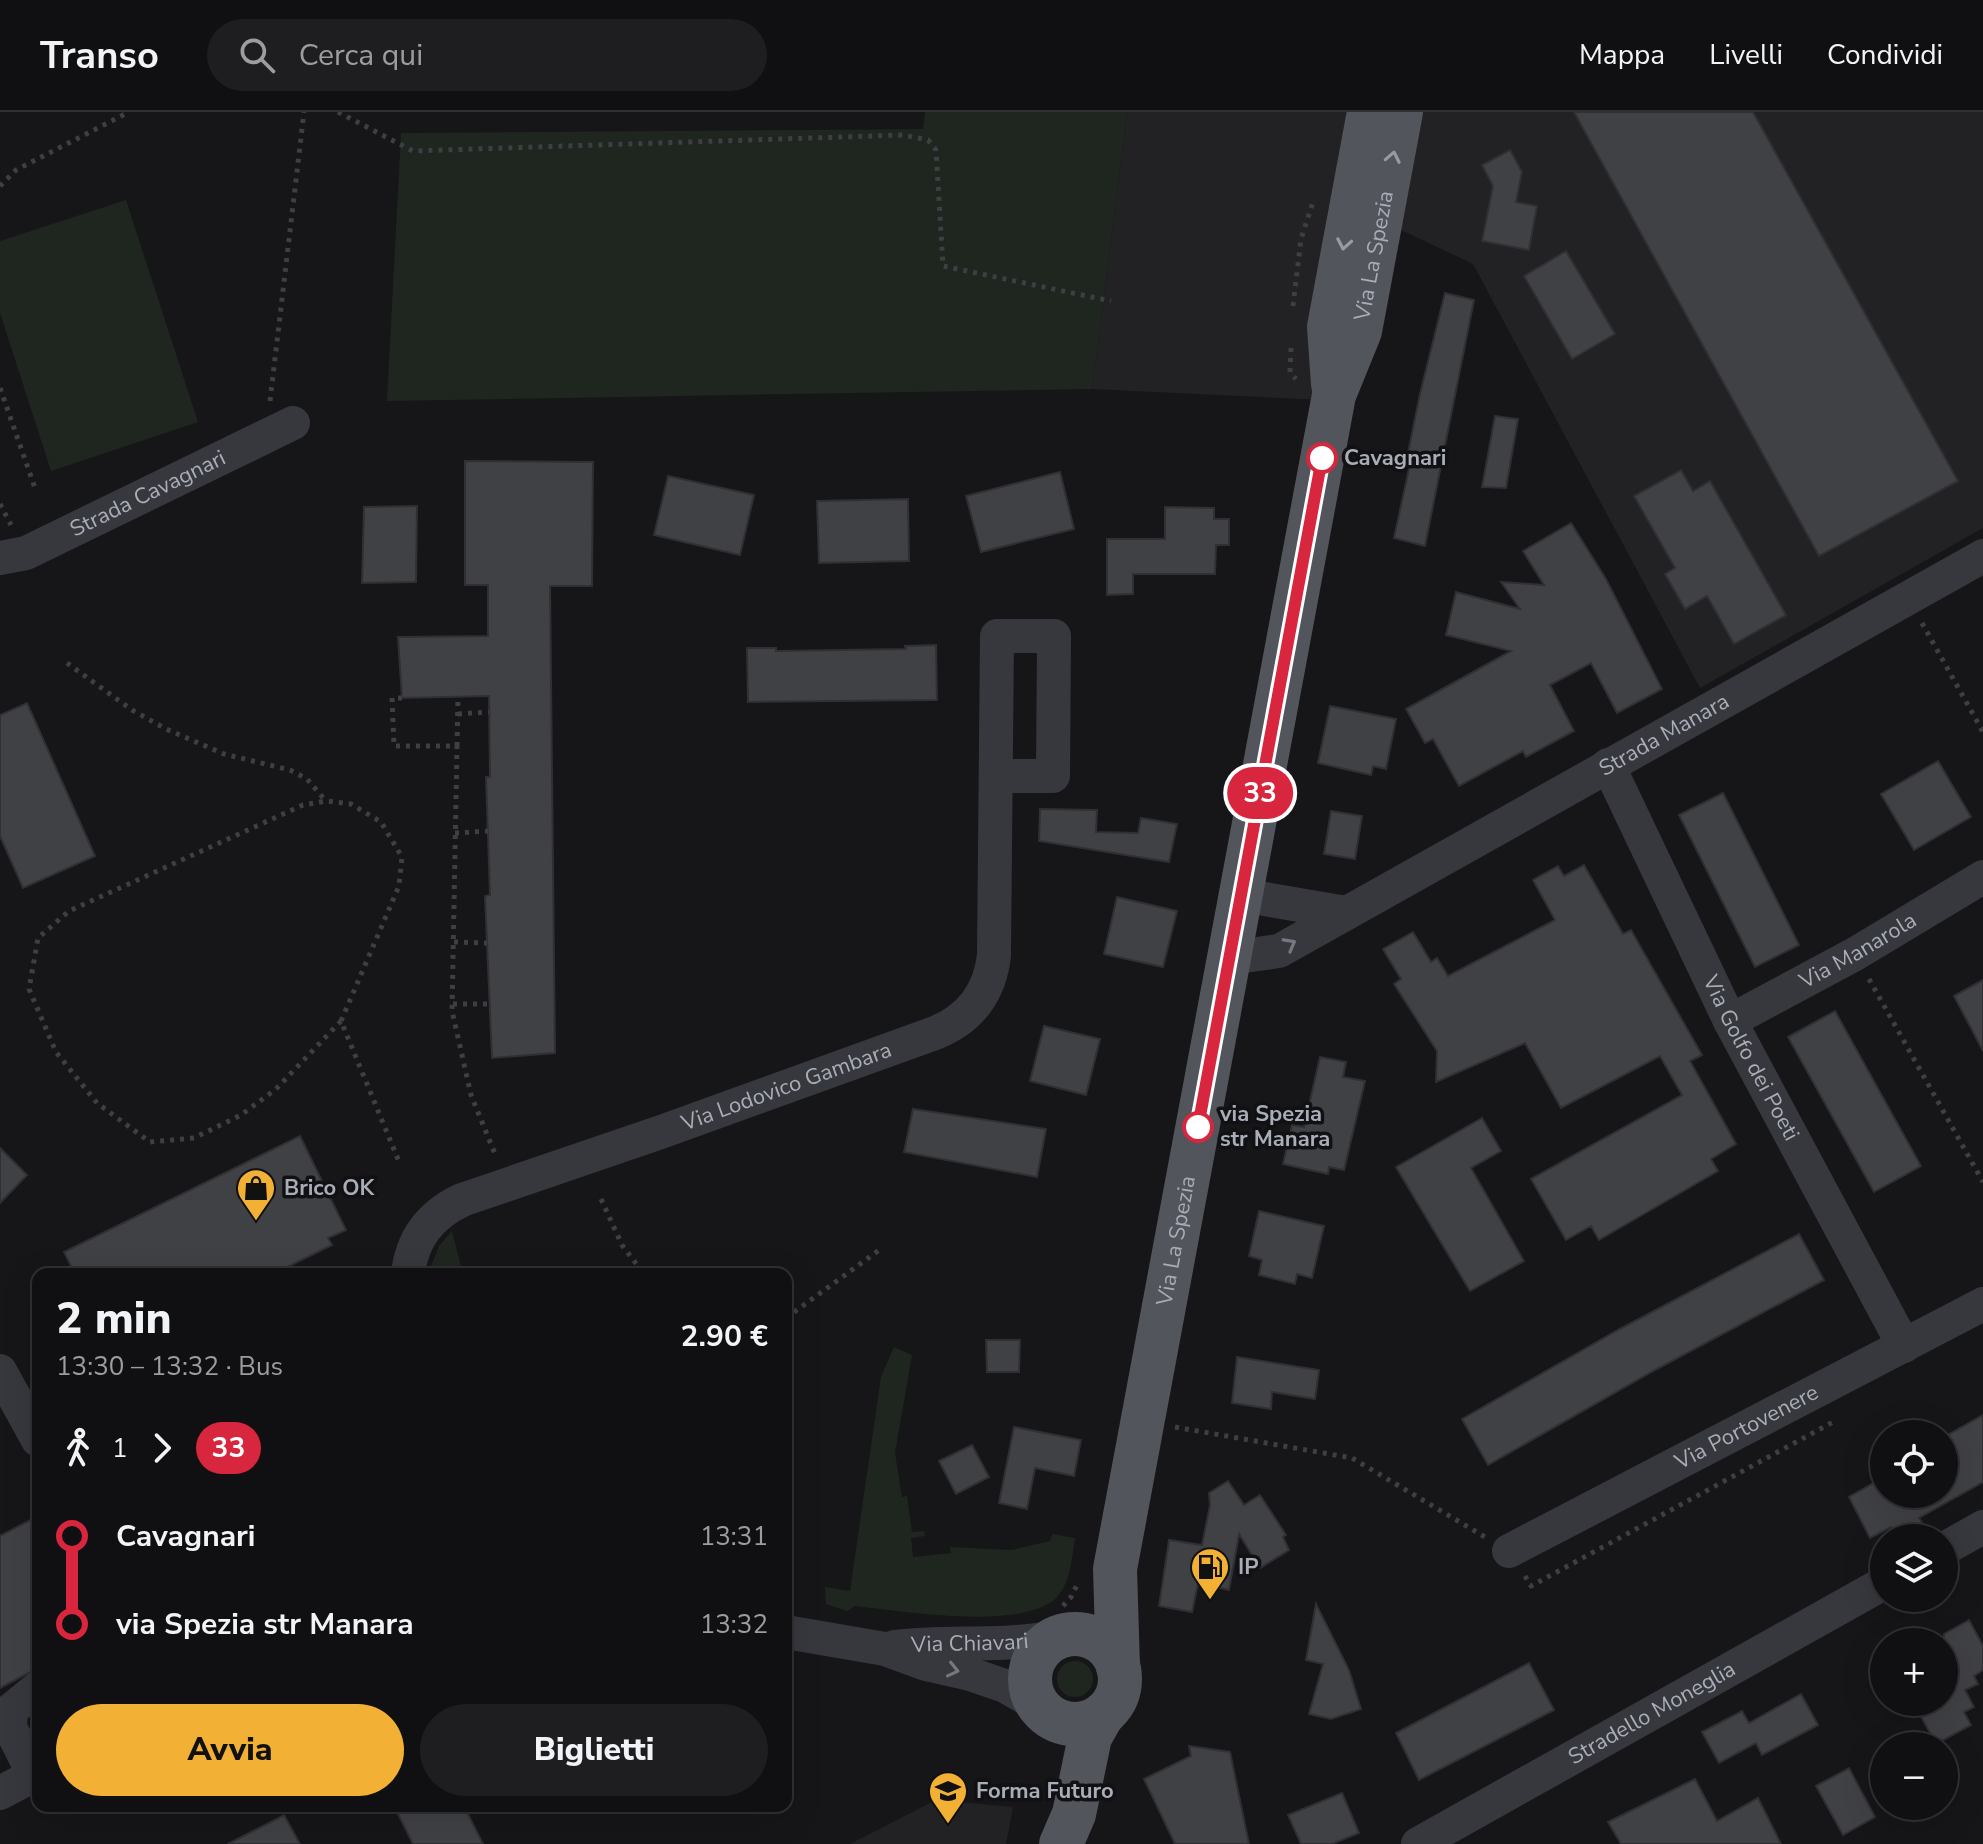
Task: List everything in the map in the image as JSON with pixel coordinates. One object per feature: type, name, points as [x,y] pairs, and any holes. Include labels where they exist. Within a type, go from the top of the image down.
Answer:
[{"type":"main road","name":"Via La Spezia","points":[[1334,395],[1329,327],[1369,112]]},
{"type":"main road","name":"Via La Spezia","points":[[1061,1844],[1074,1814],[1090,1737],[1103,1714],[1111,1707],[1119,1688],[1115,1569],[1334,395],[1360,331],[1401,112]]},
{"type":"main road","name":"Via La Spezia","points":[[1055,1844],[1053,1820],[1058,1760],[1055,1735],[1030,1684],[1032,1665],[1043,1647],[1060,1636],[1115,1569]]},
{"type":"main road","points":[[1060,1636],[1081,1634],[1100,1642],[1114,1657],[1118,1667]]},
{"type":"main road","points":[[1041,1709],[1053,1719],[1073,1724],[1094,1720],[1103,1714]]},
{"type":"street","name":"Strada Cavagnari","points":[[0,558],[26,553],[280,429]]},
{"type":"street","name":"Strada Manara","points":[[1229,958],[1279,951],[1983,556]]},
{"type":"street","name":"Via Golfo dei Poeti","points":[[1608,765],[1730,1021],[1904,1346]]},
{"type":"street","name":"Via Lodovico Gambara","points":[[409,1268],[422,1232],[444,1209],[462,1200],[675,1127],[935,1033],[959,1021],[985,992],[993,968],[996,776]]},
{"type":"street","name":"Via Manarola","points":[[1730,1021],[1855,954],[1983,877]]},
{"type":"street","points":[[1241,895],[1346,913]]},
{"type":"street","name":"Via Portovenere","points":[[1509,1551],[1983,1304]]},
{"type":"street","points":[[0,1371],[32,1429]]},
{"type":"street","points":[[1958,1541],[1983,1527]]},
{"type":"street","name":"Stradello Moneglia","points":[[1418,1844],[1870,1591]]},
{"type":"street","name":"Via Chiavari","points":[[792,1633],[879,1647],[926,1664],[997,1683],[1024,1695],[1041,1709]]},
{"type":"street","name":"Via Chiavari","points":[[879,1647],[930,1642],[1014,1643],[1060,1636]]},
{"type":"street","points":[[32,1693],[11,1710],[10,1727],[32,1767]]},
{"type":"street","points":[[0,1793],[32,1776]]},
{"type":"path","points":[[0,186],[16,170],[129,112]]},
{"type":"path","points":[[280,429],[304,112]]},
{"type":"path","points":[[338,112],[413,151],[903,135],[928,140],[936,150],[943,266],[1111,301]]},
{"type":"path","points":[[0,388],[35,488]]},
{"type":"path","points":[[1908,598],[1983,732]]},
{"type":"path","points":[[67,663],[132,710],[166,729],[224,754],[290,770],[307,779],[326,801]]},
{"type":"path","points":[[458,697],[453,1004],[471,1095],[495,1154]]},
{"type":"path","points":[[402,698],[392,698],[394,746],[457,746]]},
{"type":"path","points":[[458,714],[489,712]]},
{"type":"path","points":[[326,801],[351,804],[381,822],[402,857],[399,886],[341,1021],[276,1089],[241,1115],[194,1138],[150,1142],[97,1103],[56,1052],[29,989],[38,938],[69,911],[303,805],[326,801]]},
{"type":"path","points":[[455,833],[488,831]]},
{"type":"path","points":[[454,942],[487,943]]},
{"type":"path","points":[[1855,954],[1983,1182]]},
{"type":"path","points":[[453,1004],[489,1004]]},
{"type":"path","points":[[341,1021],[400,1164]]},
{"type":"path","points":[[601,1199],[622,1245],[639,1268]]},
{"type":"path","points":[[792,1314],[882,1248]]},
{"type":"path","points":[[1143,1422],[1352,1458],[1509,1551],[1531,1586],[1846,1414]]},
{"type":"shaded area","points":[[925,112],[1127,112],[1092,389],[387,401],[401,133],[923,129]]},
{"type":"shaded area","points":[[1127,112],[1983,112],[1983,528],[1700,688],[1473,264],[1380,220],[1345,401],[1092,389]]},
{"type":"shaded area","points":[[126,200],[198,422],[51,471],[0,313],[0,241]]},
{"type":"shaded area","points":[[452,1231],[461,1268],[430,1268],[439,1246]]},
{"type":"shaded area","points":[[894,1347],[912,1355],[895,1453],[902,1497],[907,1496],[912,1532],[924,1531],[925,1536],[911,1538],[913,1557],[951,1553],[950,1547],[1012,1550],[1050,1541],[1052,1534],[1075,1538],[1066,1583],[1058,1596],[1042,1607],[992,1616],[961,1616],[855,1606],[847,1611],[826,1604],[825,1587],[850,1591],[881,1377]]},
{"type":"shaded area","points":[[1075,1661],[1088,1666],[1093,1679],[1088,1692],[1075,1697],[1062,1692],[1057,1679],[1062,1666]]},
{"type":"shaded area","name":"Forma Futuro","points":[[936,1800],[1013,1807],[1006,1844],[850,1844]]},
{"type":"building","points":[[1574,112],[1753,112],[1958,481],[1819,556]]},
{"type":"building","points":[[1510,150],[1522,172],[1516,202],[1537,206],[1529,250],[1482,241],[1493,186],[1482,165]]},
{"type":"building","points":[[1566,251],[1615,334],[1572,359],[1524,276]]},
{"type":"building","points":[[1445,293],[1474,300],[1425,546],[1394,538],[1410,464],[1406,463],[1420,394]]},
{"type":"building","points":[[1495,416],[1518,419],[1506,488],[1482,487]]},
{"type":"building","points":[[465,461],[593,462],[592,586],[550,586],[555,1053],[492,1058],[485,896],[490,895],[486,777],[490,777],[489,696],[402,698],[398,637],[488,636],[488,585],[465,585]]},
{"type":"building","points":[[1681,470],[1693,491],[1710,481],[1786,615],[1734,644],[1707,596],[1685,609],[1665,574],[1675,568],[1634,496]]},
{"type":"building","points":[[1060,472],[1074,529],[981,552],[966,496]]},
{"type":"building","points":[[668,476],[754,495],[740,555],[654,535]]},
{"type":"building","points":[[908,499],[909,561],[819,563],[817,501]]},
{"type":"building","points":[[417,506],[416,582],[362,583],[364,507]]},
{"type":"building","points":[[1165,507],[1214,508],[1214,519],[1229,519],[1229,545],[1216,545],[1215,574],[1133,574],[1133,594],[1107,595],[1107,539],[1165,539]]},
{"type":"building","points":[[1571,523],[1606,579],[1662,689],[1617,713],[1591,663],[1550,685],[1574,731],[1526,757],[1523,751],[1459,786],[1433,739],[1425,743],[1406,709],[1511,651],[1446,635],[1456,592],[1520,609],[1501,582],[1544,585],[1523,551]]},
{"type":"building","points":[[936,645],[937,700],[748,702],[747,648],[776,648],[776,651],[906,649],[905,646]]},
{"type":"building","points":[[27,703],[95,856],[23,888],[0,836],[0,715]]},
{"type":"building","points":[[1330,706],[1396,719],[1386,769],[1373,766],[1371,775],[1318,763]]},
{"type":"building","points":[[1938,761],[1971,817],[1914,850],[1881,794]]},
{"type":"building","points":[[1723,793],[1799,945],[1755,967],[1679,815]]},
{"type":"building","points":[[1040,809],[1097,810],[1096,832],[1138,833],[1141,818],[1177,824],[1169,862],[1039,841]]},
{"type":"building","points":[[1331,811],[1362,816],[1355,859],[1324,854]]},
{"type":"building","points":[[1584,865],[1623,934],[1631,930],[1702,1055],[1690,1061],[1736,1144],[1711,1159],[1718,1171],[1599,1240],[1591,1226],[1566,1240],[1531,1179],[1682,1095],[1660,1056],[1561,1108],[1525,1043],[1436,1082],[1437,1051],[1394,984],[1401,979],[1383,949],[1413,932],[1431,962],[1437,958],[1448,976],[1555,920],[1533,880],[1558,866],[1564,876]]},
{"type":"building","points":[[1117,897],[1177,911],[1163,967],[1104,954]]},
{"type":"building","points":[[1983,980],[1983,1051],[1954,996]]},
{"type":"building","points":[[1835,1011],[1921,1166],[1874,1192],[1788,1037]]},
{"type":"building","points":[[1044,1026],[1100,1039],[1086,1095],[1030,1081]]},
{"type":"building","points":[[1320,1057],[1346,1062],[1343,1077],[1365,1081],[1344,1170],[1329,1167],[1328,1174],[1283,1164],[1292,1125],[1304,1127]]},
{"type":"building","points":[[913,1109],[1046,1129],[1037,1177],[904,1152]]},
{"type":"building","points":[[1482,1118],[1501,1151],[1471,1168],[1524,1261],[1470,1291],[1396,1167]]},
{"type":"building","points":[[300,1136],[346,1230],[328,1238],[332,1245],[285,1268],[72,1268],[64,1252]]},
{"type":"building","points":[[0,1148],[27,1175],[0,1203]]},
{"type":"building","points":[[1259,1211],[1324,1226],[1312,1278],[1297,1274],[1295,1284],[1259,1275],[1262,1260],[1249,1256]]},
{"type":"building","points":[[1799,1234],[1824,1280],[1655,1370],[1488,1465],[1462,1419],[1618,1330]]},
{"type":"building","points":[[986,1340],[1020,1340],[1019,1372],[987,1372]]},
{"type":"building","points":[[1237,1357],[1319,1370],[1315,1399],[1272,1392],[1271,1409],[1232,1403]]},
{"type":"building","points":[[1983,1415],[1983,1482],[1958,1496],[1958,1429]]},
{"type":"building","points":[[1014,1427],[1081,1440],[1074,1476],[1035,1468],[1027,1509],[999,1503]]},
{"type":"building","points":[[972,1445],[989,1477],[956,1494],[939,1461]]},
{"type":"building","points":[[1228,1481],[1244,1505],[1260,1495],[1286,1535],[1283,1537],[1289,1550],[1260,1568],[1239,1534],[1229,1590],[1198,1583],[1192,1612],[1159,1606],[1169,1540],[1202,1545],[1210,1505],[1209,1493]]},
{"type":"building","points":[[1870,1485],[1870,1508],[1937,1508],[1919,1518],[1922,1522],[1919,1524],[1870,1524],[1870,1538],[1849,1497]]},
{"type":"building","points":[[32,1519],[32,1671],[0,1688],[0,1536]]},
{"type":"building","points":[[1316,1604],[1349,1670],[1361,1709],[1331,1719],[1309,1714],[1323,1664],[1306,1660]]},
{"type":"building","points":[[1969,1620],[1983,1646],[1983,1670],[1974,1676],[1978,1684],[1965,1690],[1974,1707],[1964,1712],[1971,1725],[1958,1732],[1929,1732],[1921,1716],[1958,1716],[1958,1628],[1955,1628]]},
{"type":"building","points":[[1529,1663],[1554,1710],[1419,1780],[1396,1733]]},
{"type":"building","points":[[1801,1694],[1818,1725],[1762,1755],[1756,1743],[1719,1763],[1702,1732],[1742,1711],[1749,1723]]},
{"type":"building","points":[[1189,1746],[1230,1752],[1249,1844],[1175,1844],[1144,1779],[1191,1756]]},
{"type":"building","points":[[1849,1768],[1870,1808],[1870,1820],[1843,1835],[1816,1786]]},
{"type":"building","points":[[1695,1779],[1717,1821],[1758,1798],[1781,1844],[1621,1844],[1608,1822]]},
{"type":"building","points":[[1342,1793],[1359,1833],[1332,1844],[1301,1844],[1288,1815]]},
{"type":"building","points":[[397,1812],[467,1812],[483,1844],[413,1844]]},
{"type":"building","points":[[284,1815],[300,1844],[228,1844]]},
{"type":"bus line","name":"33","points":[[1198,1127],[1322,458]]},
{"type":"place","name":"Cavagnari","points":[[1322,458]]},
{"type":"place","name":"via Spezia str Manara","points":[[1198,1127]]},
{"type":"place","name":"Brico OK","points":[[256,1222]]},
{"type":"place","name":"IP","points":[[1210,1601]]},
{"type":"place","name":"Forma Futuro","points":[[948,1825]]}]
